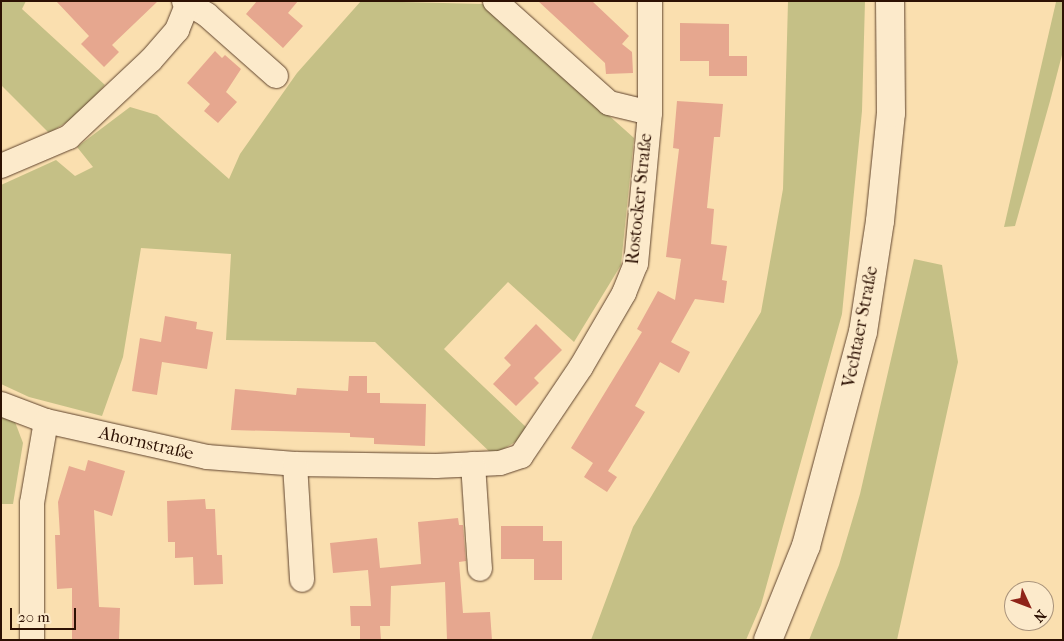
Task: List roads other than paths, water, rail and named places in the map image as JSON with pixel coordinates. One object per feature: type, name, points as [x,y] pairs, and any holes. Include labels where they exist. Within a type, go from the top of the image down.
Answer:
[{"type":"main road","name":"Vechtaer Straße","points":[[768,640],[806,546],[863,332],[880,221],[891,113],[890,1]]},
{"type":"street","points":[[495,1],[609,103],[650,113]]},
{"type":"street","name":"Rostocker Straße","points":[[521,456],[581,367],[624,293],[636,264],[650,113],[650,1]]},
{"type":"street","points":[[1,166],[69,137],[151,60],[177,30],[187,2],[207,15],[276,76]]},
{"type":"street","name":"Ahornstraße","points":[[1,404],[46,421],[207,457],[295,464],[473,464],[500,463],[521,456]]},
{"type":"street","points":[[32,640],[32,503],[46,421]]},
{"type":"street","points":[[295,464],[302,580]]},
{"type":"street","points":[[473,464],[480,569]]}]
